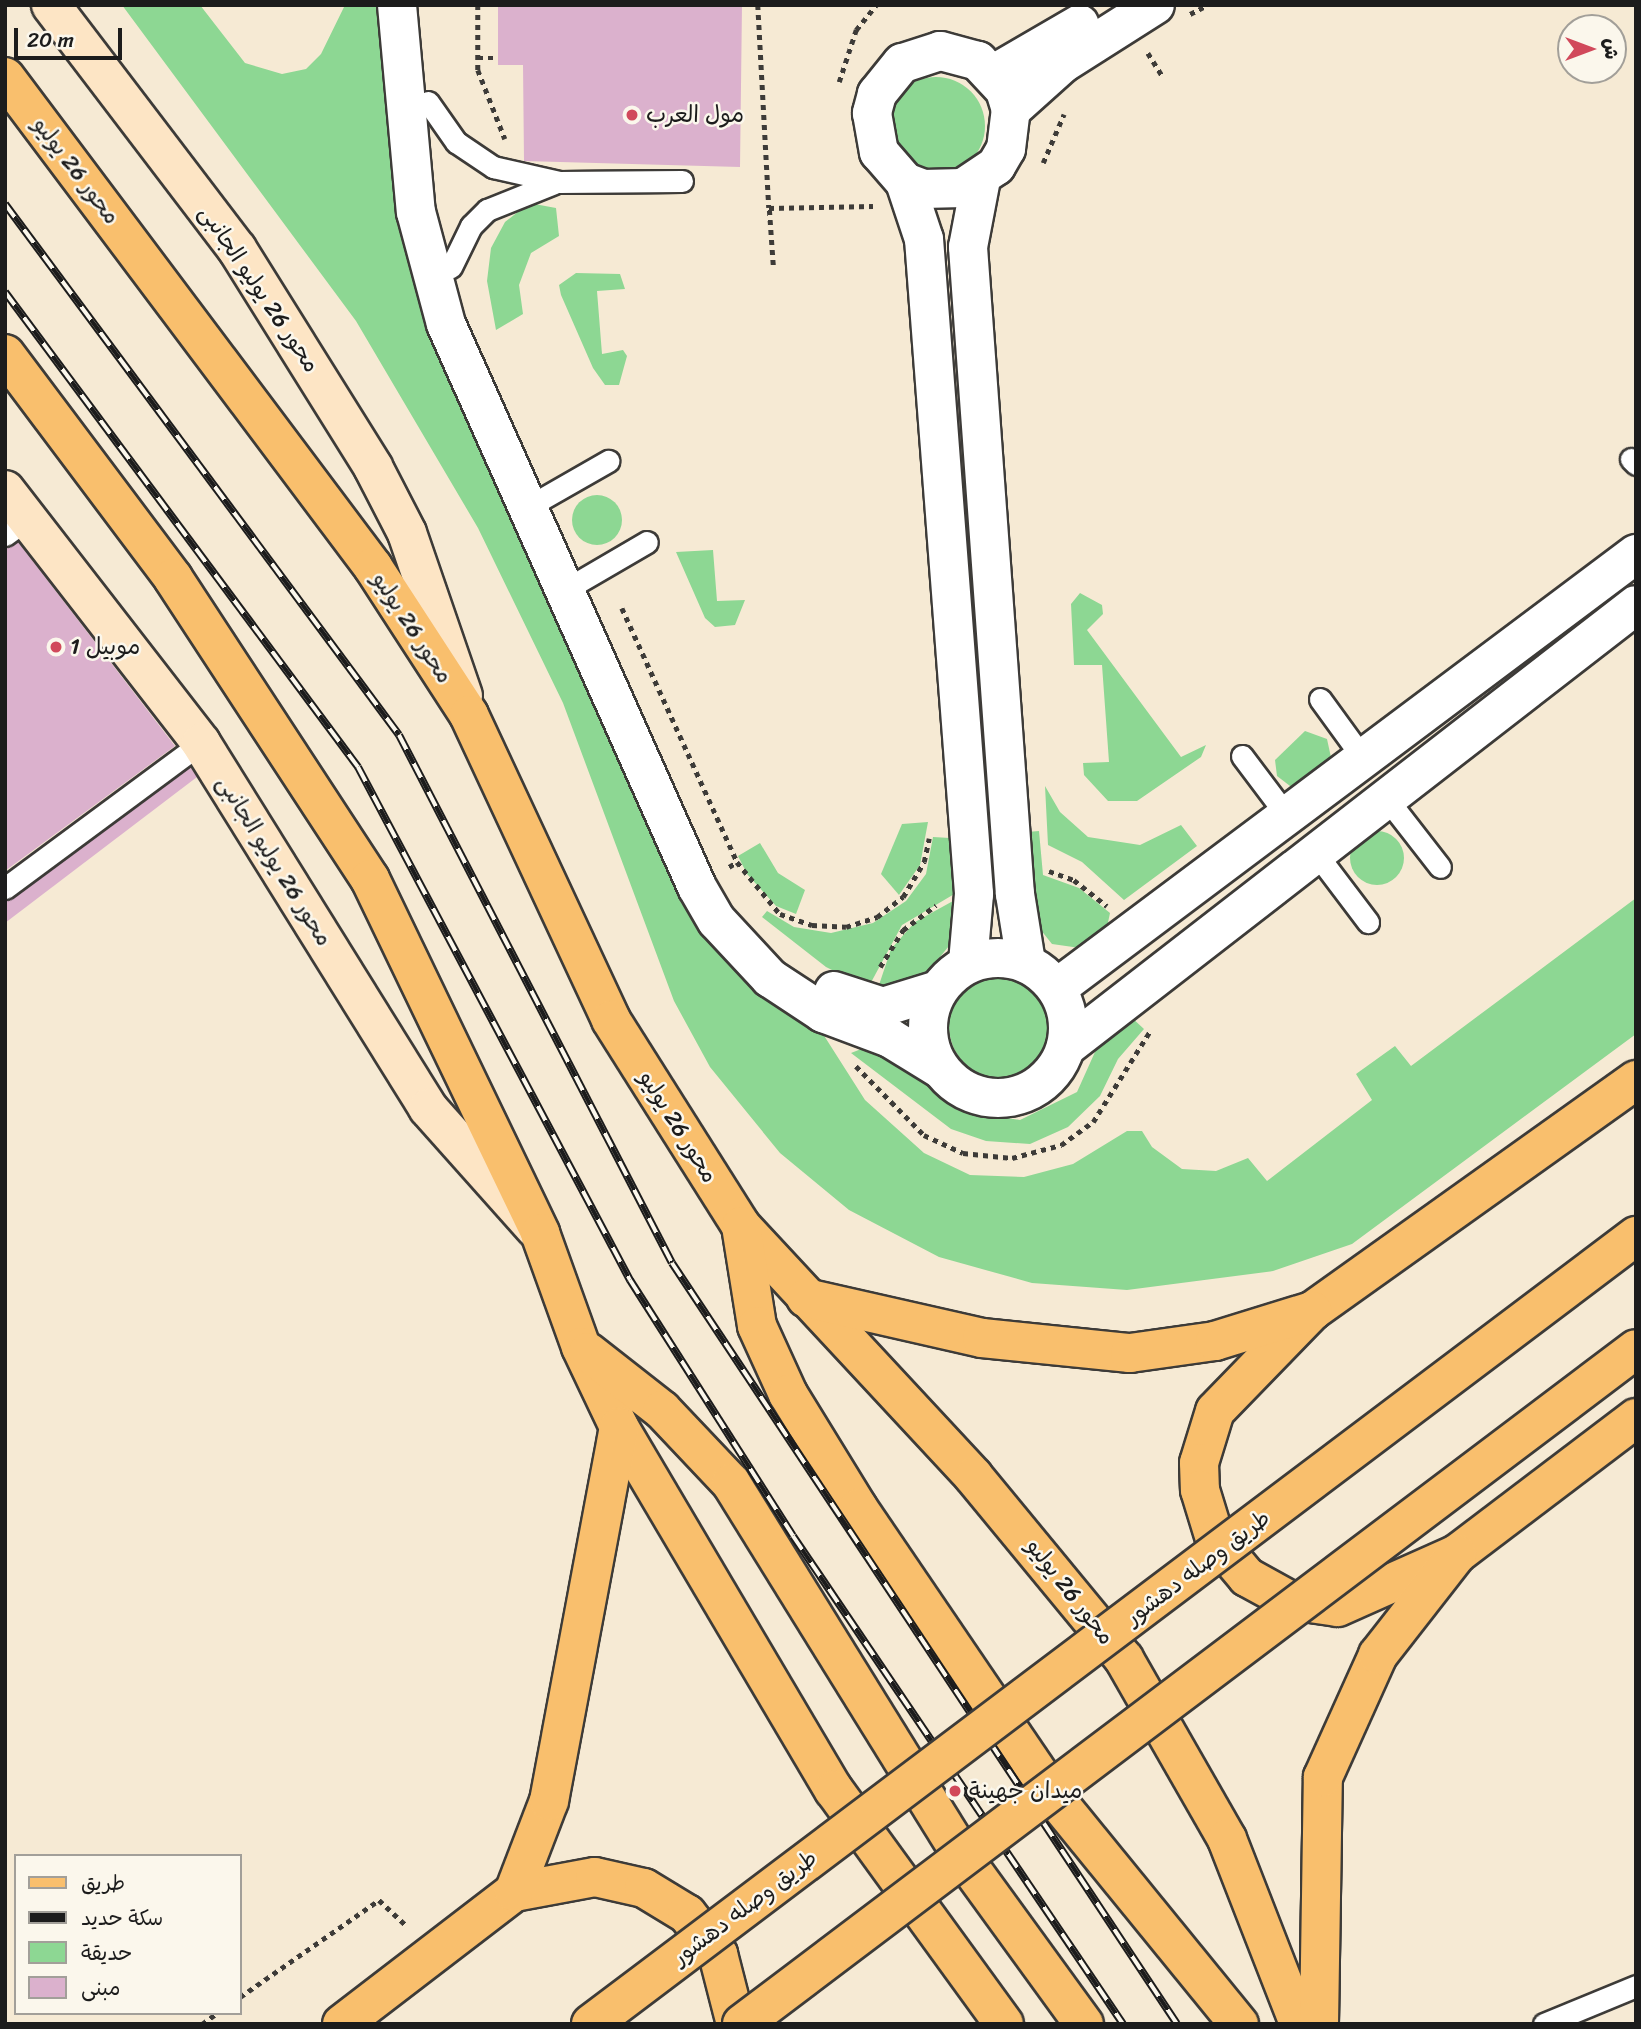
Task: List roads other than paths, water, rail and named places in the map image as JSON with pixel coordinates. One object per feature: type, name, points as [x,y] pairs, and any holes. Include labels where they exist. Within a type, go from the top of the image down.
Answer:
[{"type":"main road","name":"محور 26 يوليو الجانبى","points":[[51,5],[237,249],[373,467],[429,590],[468,715]]},
{"type":"main road","name":"محور 26 يوليو","points":[[5,78],[373,567],[468,715],[611,1020],[741,1226],[1047,1560],[1124,1659],[1227,1839],[1299,2024]]},
{"type":"main road","points":[[5,354],[173,578],[370,879],[540,1233],[580,1347],[619,1427],[834,1790],[1004,2024]]},
{"type":"main road","name":"محور 26 يوليو الجانبى","points":[[13,514],[201,743],[428,1108],[480,1173],[540,1233]]},
{"type":"main road","points":[[1636,1080],[1312,1311],[1215,1411],[1199,1463],[1205,1517],[1215,1539],[1266,1591],[1313,1606],[1338,1607],[1457,1554],[1636,1418]]},
{"type":"main road","name":"محور 26 يوليو","points":[[741,1226],[757,1326],[788,1394],[858,1508],[1057,1801],[1239,2024]]},
{"type":"main road","name":"طريق وصله دهشور","points":[[591,2024],[1636,1236]]},
{"type":"main road","points":[[806,1298],[982,1338],[1130,1353],[1215,1341],[1312,1311]]},
{"type":"main road","points":[[580,1347],[662,1410],[730,1483],[964,1859],[1084,2024]]},
{"type":"main road","points":[[742,2024],[1636,1349]]},
{"type":"main road","points":[[514,1892],[549,1801],[619,1427]]},
{"type":"main road","points":[[1319,2024],[1323,1777],[1378,1655],[1457,1554]]},
{"type":"main road","points":[[342,2024],[514,1892],[595,1877],[666,1899],[718,1954],[736,2024]]},
{"type":"street","points":[[397,5],[411,178],[428,268],[466,374],[535,503],[573,585],[717,921],[770,978],[852,1012],[940,1068],[970,1093],[1009,1098],[1045,1080],[1066,1047],[1318,856],[1636,605]]},
{"type":"street","points":[[419,5],[428,102],[451,267],[535,503]]},
{"type":"street","points":[[994,74],[1116,5]]},
{"type":"street","points":[[1011,110],[1062,64],[1170,11]]},
{"type":"street","points":[[968,963],[974,894],[924,239],[897,194],[873,133],[877,93],[888,76],[902,63],[940,51],[969,57],[994,74],[1011,110],[1006,149],[981,180],[968,247],[1015,894],[1026,962]]},
{"type":"street","points":[[897,194],[943,191],[981,180]]},
{"type":"street","points":[[1057,988],[1365,761],[1636,554]]},
{"type":"street","points":[[852,1012],[902,1006],[938,990],[968,963],[987,957],[1026,962],[1057,988],[1065,1007],[1066,1047]]},
{"type":"street","points":[[938,990],[927,1030],[940,1068]]},
{"type":"lane","points":[[428,102],[456,142],[513,173],[559,182],[682,181]]},
{"type":"lane","points":[[451,267],[471,226],[487,210],[519,192],[559,182]]},
{"type":"lane","points":[[535,503],[608,461]]},
{"type":"lane","points":[[573,585],[647,542]]},
{"type":"lane","points":[[1320,699],[1365,761]]},
{"type":"lane","points":[[6,886],[201,743]]},
{"type":"lane","points":[[1242,755],[1288,817]]},
{"type":"lane","points":[[1387,799],[1440,867]]},
{"type":"lane","points":[[1318,856],[1368,922]]},
{"type":"lane","points":[[1544,2024],[1636,1986]]},
{"type":"railway","points":[[5,204],[399,735],[672,1263],[1177,2024]]},
{"type":"railway","points":[[5,292],[358,767],[630,1280],[793,1536],[1123,2024]]},
{"type":"place","name":"مول العرب","points":[[632,115]]},
{"type":"place","name":"موبيل 1","points":[[56,647]]},
{"type":"place","name":"ميدان جهينة","points":[[955,1791]]}]
